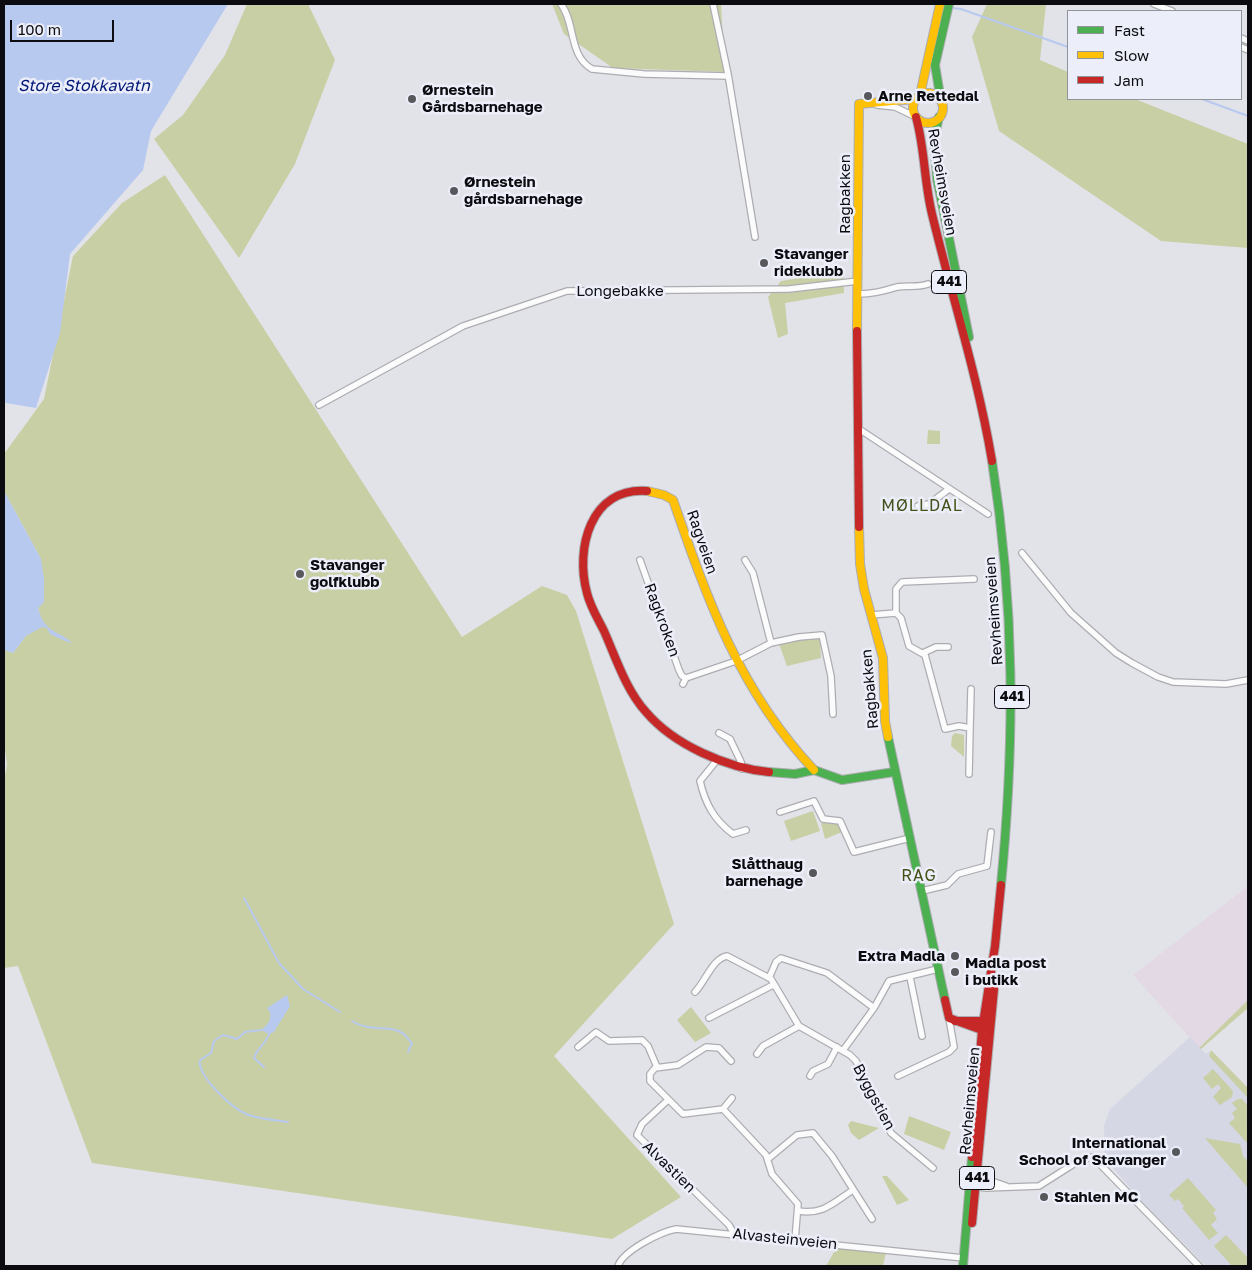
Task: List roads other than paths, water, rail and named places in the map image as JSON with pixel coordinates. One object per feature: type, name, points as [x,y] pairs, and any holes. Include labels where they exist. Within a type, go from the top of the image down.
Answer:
[{"type":"main road","name":"441","points":[[940,4],[935,38],[935,65],[943,111],[940,118]]},
{"type":"main road","name":"441","points":[[916,117],[913,107],[918,97],[935,38],[949,4]]},
{"type":"main road","points":[[870,104],[933,94],[941,101]]},
{"type":"main road","name":"Ragbakken","points":[[870,104],[859,104],[860,564],[864,590],[883,658],[885,721],[894,772],[938,969],[952,1020]]},
{"type":"main road","points":[[916,117],[928,123],[940,118]]},
{"type":"main road","name":"Revheimsveien","points":[[916,117],[921,135],[931,212],[973,367]]},
{"type":"main road","name":"Revheimsveien","points":[[940,118],[934,138],[937,179],[964,306],[1000,516],[1011,635],[1010,781],[976,1188],[964,1262]]},
{"type":"main road","name":"Ragveien","points":[[814,770],[795,774],[742,769],[717,760],[693,750],[639,705],[586,594],[584,575],[585,546],[595,514],[608,498],[639,490],[673,500],[705,592],[736,661],[786,740],[814,770],[842,780],[894,772]]},
{"type":"main road","name":"Revheimsveien","points":[[964,1262],[982,1030],[995,946]]},
{"type":"main road","points":[[952,1020],[983,1021],[990,1026],[982,1030],[952,1020]]},
{"type":"street","points":[[561,4],[569,17],[577,54],[586,66],[592,70],[644,74],[728,76]]},
{"type":"street","points":[[713,4],[728,76],[755,237]]},
{"type":"street","points":[[1154,4],[1169,10]]},
{"type":"street","points":[[870,104],[895,107],[916,117]]},
{"type":"street","name":"Longebakke","points":[[319,405],[463,326],[567,292],[789,289],[858,281]]},
{"type":"street","points":[[858,294],[876,294],[898,287],[911,288],[928,284]]},
{"type":"street","points":[[859,429],[988,514]]},
{"type":"street","points":[[918,506],[928,504],[949,489]]},
{"type":"street","points":[[1022,553],[1072,614],[1116,653],[1139,667],[1173,682],[1226,684],[1248,680]]},
{"type":"street","name":"Ragkroken","points":[[640,560],[679,670],[685,681],[736,661],[771,643],[799,637],[822,636],[831,676],[833,714]]},
{"type":"street","points":[[746,560],[753,572],[771,643]]},
{"type":"street","points":[[948,647],[936,647],[923,653],[910,649],[901,618],[896,612],[896,589],[902,582],[974,579]]},
{"type":"street","points":[[872,615],[896,612]]},
{"type":"street","points":[[923,653],[945,729],[959,726],[970,728]]},
{"type":"street","points":[[969,774],[971,689]]},
{"type":"street","points":[[718,733],[730,739],[741,762],[742,769]]},
{"type":"street","points":[[717,760],[700,781],[707,806],[720,824],[733,834],[746,830]]},
{"type":"street","points":[[780,812],[814,801],[822,819],[840,822],[854,852],[910,838]]},
{"type":"street","points":[[922,891],[947,885],[958,874],[987,866],[991,832]]},
{"type":"street","points":[[695,992],[703,984],[717,960],[727,956],[769,978],[776,962],[780,958],[804,964],[827,973],[874,1008]]},
{"type":"street","points":[[844,1049],[874,1008],[889,981],[938,969]]},
{"type":"street","points":[[910,977],[922,1036]]},
{"type":"street","name":"Byggstien","points":[[769,978],[799,1026],[844,1049],[856,1061],[892,1133],[933,1168]]},
{"type":"street","points":[[709,1018],[773,985]]},
{"type":"street","name":"Ragbakken","points":[[898,1076],[949,1052],[954,1047],[952,1020]]},
{"type":"street","points":[[757,1054],[763,1046],[799,1026]]},
{"type":"street","points":[[578,1047],[596,1032],[609,1041],[639,1039],[648,1046],[657,1067]]},
{"type":"street","points":[[731,1061],[721,1050],[712,1046],[703,1049],[678,1065],[657,1067],[652,1071],[650,1081],[683,1114],[723,1109],[732,1098]]},
{"type":"street","name":"Byggstien","points":[[810,1076],[813,1071],[828,1064],[837,1047]]},
{"type":"street","name":"Alvastien","points":[[668,1100],[642,1124],[637,1131],[638,1137],[729,1225],[734,1234]]},
{"type":"street","points":[[723,1109],[768,1159],[772,1174],[796,1199],[798,1211],[795,1240]]},
{"type":"street","points":[[768,1159],[797,1135],[814,1133],[832,1156],[872,1219]]},
{"type":"street","points":[[1006,1186],[977,1176],[970,1182],[976,1188],[1039,1186],[1080,1160],[1093,1157],[1199,1266]]},
{"type":"street","points":[[798,1211],[811,1213],[821,1211],[853,1190]]},
{"type":"street","name":"Alvasteinveien","points":[[618,1266],[621,1259],[629,1252],[671,1230],[795,1240],[964,1262]]},
{"type":"water","name":"Store Stokkavatn","points":[[4,4],[228,4],[151,131],[143,170],[70,254],[60,333],[36,408],[6,403],[4,400]]},
{"type":"water","points":[[4,491],[41,559],[44,579],[44,602],[38,608],[41,616],[48,627],[72,643],[50,634],[47,628],[42,627],[26,636],[13,653],[4,650]]},
{"type":"water","points":[[287,995],[290,1006],[274,1032],[269,1034],[261,1030],[269,1021],[270,1012],[267,1008]]},
{"type":"waterway","points":[[952,8],[961,9],[1067,47]]},
{"type":"waterway","points":[[1205,100],[1248,116]]},
{"type":"waterway","points":[[244,898],[279,963],[303,989],[340,1012]]},
{"type":"waterway","points":[[352,1021],[366,1027],[399,1031],[412,1043],[408,1052]]},
{"type":"waterway","points":[[261,1030],[245,1032],[237,1039],[223,1035],[214,1041],[211,1053],[200,1060],[201,1067],[217,1091],[240,1111],[256,1117],[288,1122]]},
{"type":"waterway","points":[[264,1067],[254,1058],[269,1034]]},
{"type":"place","name":"Arne Rettedal","points":[[868,96]]},
{"type":"place","name":"Ørnestein Gårdsbarnehage","points":[[412,99]]},
{"type":"place","name":"Ørnestein gårdsbarnehage","points":[[454,191]]},
{"type":"place","name":"Stavanger rideklubb","points":[[764,263]]},
{"type":"place","name":"Stavanger golfklubb","points":[[300,574]]},
{"type":"place","name":"Slåtthaug barnehage","points":[[813,873]]},
{"type":"place","name":"Extra Madla","points":[[955,956]]},
{"type":"place","name":"Madla post i butikk","points":[[955,972]]},
{"type":"place","name":"International School of Stavanger","points":[[1176,1152]]},
{"type":"place","name":"Stahlen MC","points":[[1044,1197]]},
{"type":"district","name":"MØLLDAL","points":[[922,506]]},
{"type":"district","name":"RAG","points":[[919,876]]}]
